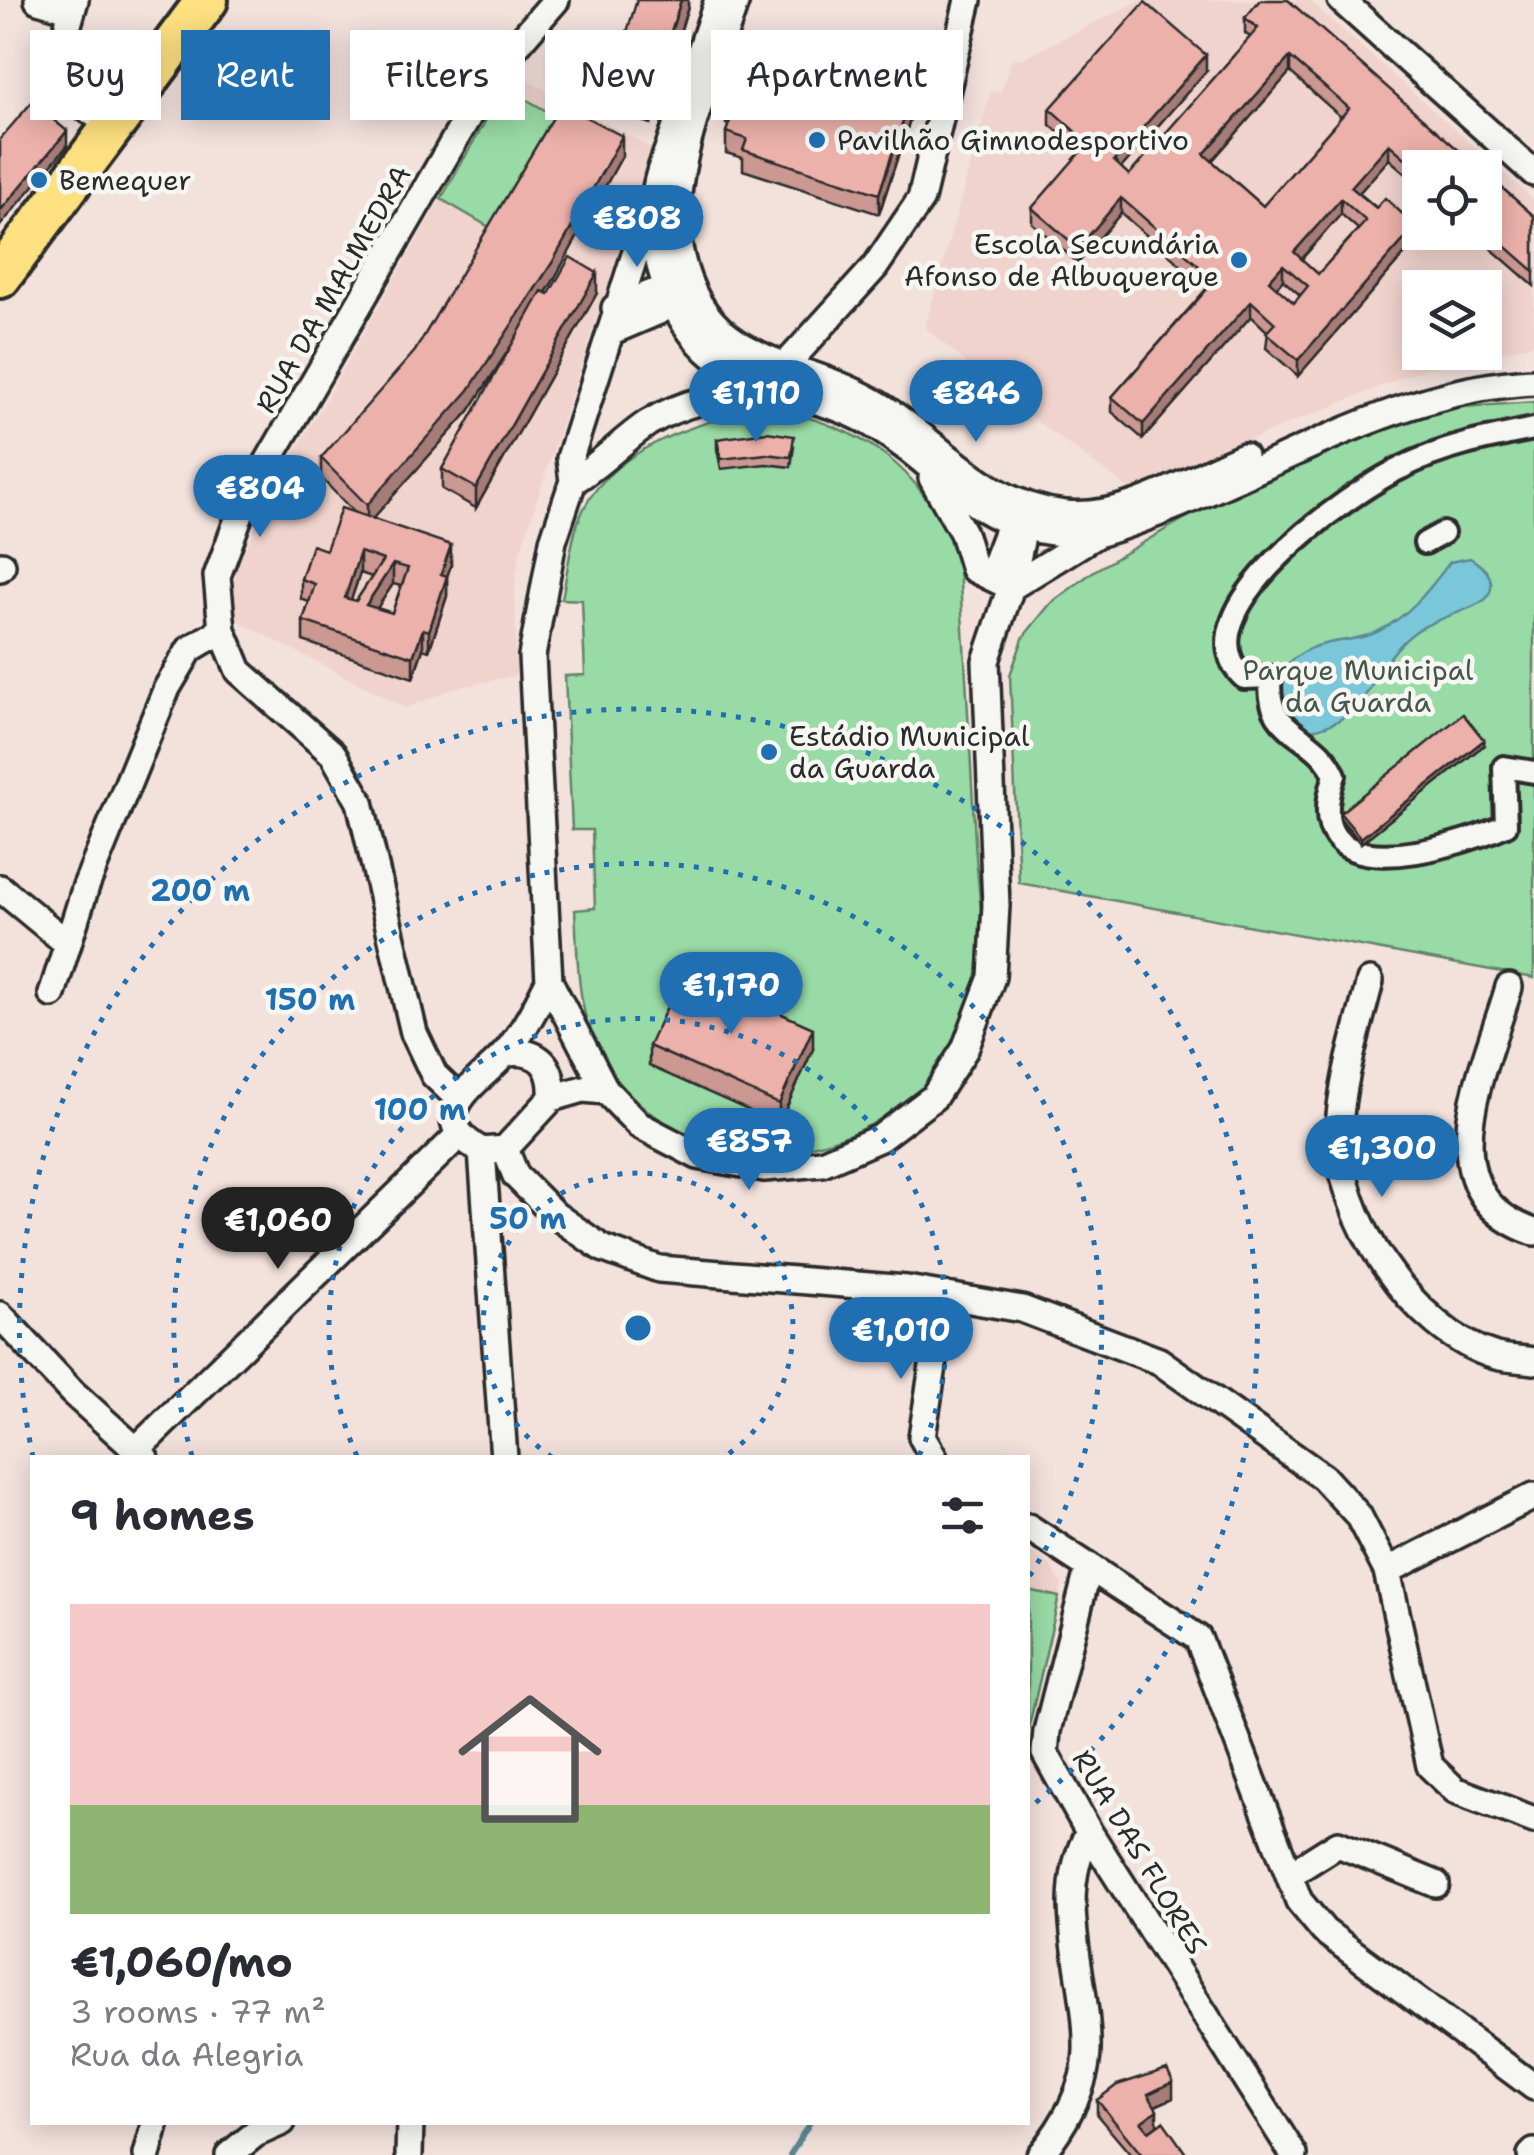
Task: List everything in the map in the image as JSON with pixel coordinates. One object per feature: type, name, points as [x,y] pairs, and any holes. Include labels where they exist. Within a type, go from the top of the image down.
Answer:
[{"type":"main road","points":[[4,267],[207,0]]},
{"type":"street","points":[[38,0],[72,4],[58,60],[78,103],[112,126]]},
{"type":"street","name":"RUA DA MALMEDRA","points":[[458,1098],[434,1075],[414,1033],[360,802],[333,754],[239,671],[222,630],[217,576],[244,504],[494,70],[556,0]]},
{"type":"street","points":[[718,0],[570,458],[573,481],[553,541],[532,656],[549,981],[606,1091],[639,1125],[698,1156],[764,1168],[822,1163],[880,1138],[934,1096],[966,1049],[992,977],[996,904],[986,661],[1001,582],[1021,541],[1019,516]]},
{"type":"street","points":[[613,320],[660,311],[680,289],[681,258],[675,215],[680,171],[736,0]]},
{"type":"street","points":[[776,378],[875,267],[921,199],[968,0]]},
{"type":"street","points":[[1341,0],[1534,172]]},
{"type":"street","points":[[655,192],[654,228],[680,289],[721,329],[776,378],[871,424],[983,510],[1019,516],[1113,511],[1424,386],[1534,366]]},
{"type":"street","points":[[573,481],[596,468],[648,424],[682,406],[776,378],[882,406],[1019,516],[1059,535],[1097,534]]},
{"type":"street","points":[[1001,582],[1097,534],[1430,399],[1506,383],[1534,382]]},
{"type":"street","points":[[1534,428],[1446,450],[1401,468],[1342,502],[1266,571],[1236,612],[1228,646],[1231,666],[1244,678],[1271,677],[1268,696],[1278,722],[1328,759],[1335,774],[1326,799],[1327,822],[1338,843],[1360,854],[1386,856],[1472,840],[1506,825],[1504,766],[1534,772]]},
{"type":"street","points":[[929,470],[963,533],[974,569],[1001,582]]},
{"type":"street","points":[[52,994],[86,886],[167,688],[190,649],[222,630]]},
{"type":"street","points":[[0,888],[68,944]]},
{"type":"street","points":[[549,981],[506,1053],[458,1098],[454,1116],[460,1134],[493,1150],[556,1215],[602,1248],[659,1269],[944,1295],[1022,1309],[1159,1361],[1323,1477],[1358,1515],[1387,1571],[1430,1766],[1456,1790],[1534,1820]]},
{"type":"street","points":[[1370,981],[1348,1070],[1339,1132],[1346,1180],[1362,1225],[1388,1272],[1417,1304],[1456,1334],[1495,1356],[1534,1361]]},
{"type":"street","points":[[1509,987],[1465,1140],[1470,1175],[1489,1204],[1515,1226],[1534,1232]]},
{"type":"street","points":[[506,1053],[528,1051],[543,1061],[554,1076],[552,1098]]},
{"type":"street","points":[[493,1150],[552,1098],[583,1089],[606,1091]]},
{"type":"street","points":[[0,1315],[72,1392],[141,1454],[460,1134]]},
{"type":"street","points":[[493,1150],[504,1455]]},
{"type":"street","points":[[932,1455],[922,1436],[944,1295]]},
{"type":"street","points":[[1387,1571],[1534,1496]]},
{"type":"street","points":[[1030,1528],[1198,1638],[1299,1900],[1324,1931],[1534,2087]]},
{"type":"street","name":"RUA DAS FLORES","points":[[1089,1566],[1047,1732],[1046,1753],[1089,1832],[1294,2155]]},
{"type":"street","points":[[1040,2155],[1056,2136],[1078,2090],[1087,2054],[1072,1930],[1076,1856],[1089,1832]]},
{"type":"street","points":[[1289,1875],[1338,1844]]},
{"type":"street","points":[[1338,1844],[1381,1881]]},
{"type":"street","points":[[1338,1844],[1436,1884]]},
{"type":"street","points":[[147,2155],[155,2125]]},
{"type":"street","points":[[408,2155],[410,2125]]},
{"type":"street","points":[[232,2154],[254,2128]]},
{"type":"shaded area","name":"Escola Secundária Afonso de Albuquerque","points":[[1141,0],[1309,0],[1478,150],[1402,150],[1402,250],[1502,250],[1502,172],[1534,200],[1534,344],[1502,351],[1502,270],[1402,270],[1402,370],[1421,370],[1129,489],[1012,403],[925,327],[991,91],[1001,92],[1012,58],[1021,59]]},
{"type":"shaded area","points":[[525,79],[545,90],[545,120],[600,120],[652,149],[521,549],[515,579],[516,675],[452,689],[406,708],[234,619],[236,571],[263,509],[486,120],[525,120]]},
{"type":"shaded area","points":[[1030,1552],[1050,1565],[1062,1584],[1030,1721]]},
{"type":"green space","points":[[525,99],[545,110],[545,120],[553,120],[491,228],[441,199],[486,120],[525,120]]},
{"type":"green space","name":"Parque Municipal da Guarda","points":[[1534,402],[1534,978],[1019,883],[1010,675],[1024,636],[1051,603],[1094,571],[1239,487],[1435,409]]},
{"type":"green space","name":"Estádio Municipal da Guarda","points":[[772,407],[836,428],[885,455],[924,495],[958,555],[982,939],[979,979],[968,1016],[953,1052],[932,1079],[898,1108],[859,1130],[818,1144],[776,1150],[734,1148],[694,1137],[657,1117],[624,1088],[591,1034],[579,982],[575,910],[595,908],[592,830],[572,830],[565,676],[585,675],[582,600],[562,599],[578,522],[591,496],[610,474],[633,456],[687,429]]},
{"type":"green space","points":[[1030,1590],[1059,1597],[1030,1721]]},
{"type":"water","points":[[1470,558],[1490,577],[1491,589],[1485,600],[1415,632],[1399,646],[1359,704],[1346,716],[1306,731],[1293,722],[1284,711],[1277,689],[1285,667],[1309,649],[1369,635],[1388,626],[1418,602],[1450,562]]},
{"type":"building","points":[[637,0],[681,0],[672,30],[628,30]]},
{"type":"building","points":[[1260,0],[1288,0],[1459,150],[1402,150],[1402,155],[1389,144],[1351,187],[1376,208],[1385,198],[1402,213],[1402,242],[1298,360],[1266,333],[1275,323],[1251,301],[1143,424],[1112,397],[1215,280],[1121,198],[1078,248],[1032,208],[1088,143],[1050,109],[1145,2],[1206,55],[1114,161],[1129,175],[1258,28],[1245,18]],"holes":[[[1290,57],[1349,108],[1263,206],[1204,154]],[[1341,199],[1366,221],[1318,274],[1294,252]],[[1283,265],[1308,286],[1294,303],[1269,281]]]},
{"type":"building","points":[[30,104],[30,120],[54,120],[67,131],[0,211],[0,139]]},
{"type":"building","points":[[552,120],[592,120],[622,136],[552,263],[469,390],[367,505],[321,458],[415,351]]},
{"type":"building","points":[[730,120],[903,120],[879,194],[743,150],[747,139],[726,132]]},
{"type":"building","points":[[1502,188],[1534,216],[1534,271],[1502,243]]},
{"type":"building","points":[[570,257],[597,273],[476,488],[442,469],[542,291],[549,294]]},
{"type":"building","points":[[767,432],[794,436],[791,457],[766,454],[721,459],[717,439]]},
{"type":"building","points":[[341,508],[451,545],[441,574],[447,576],[429,631],[423,629],[413,657],[303,621],[315,584],[301,579],[312,545],[326,550]],"holes":[[[360,552],[383,560],[356,601],[345,598]],[[393,564],[408,568],[392,613],[366,605]]]},
{"type":"building","points":[[1463,714],[1484,740],[1361,838],[1340,813]]},
{"type":"building","points":[[684,970],[813,1028],[779,1104],[649,1046]]},
{"type":"building","points":[[1167,2069],[1173,2082],[1148,2094],[1157,2110],[1141,2122],[1149,2131],[1163,2121],[1187,2155],[1142,2155],[1097,2100],[1117,2085]]},
{"type":"waterway","points":[[790,2155],[808,2125]]},
{"type":"place","name":"Pavilhão Gimnodesportivo","points":[[817,140]]},
{"type":"place","name":"Bemequer","points":[[39,180]]},
{"type":"place","name":"Escola Secundária Afonso de Albuquerque","points":[[1239,260]]},
{"type":"place","name":"Estádio Municipal da Guarda","points":[[769,752]]}]
